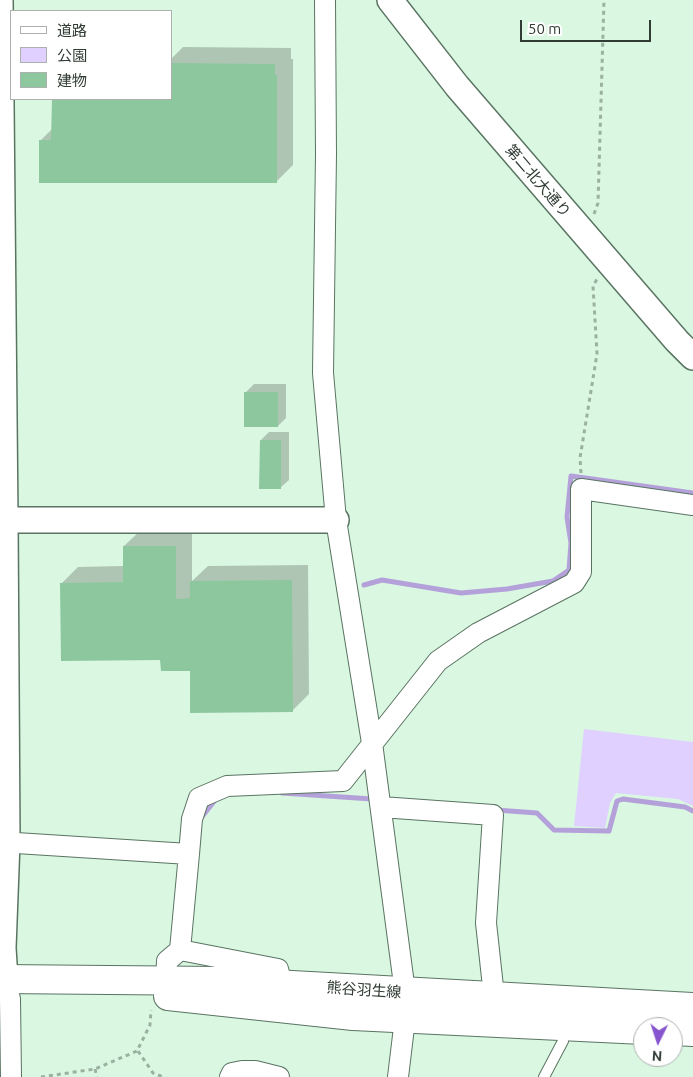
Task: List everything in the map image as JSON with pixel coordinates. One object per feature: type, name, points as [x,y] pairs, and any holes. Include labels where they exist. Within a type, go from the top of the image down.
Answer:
[{"type":"main road","name":"熊谷羽生線","points":[[3,979],[159,987],[282,984],[405,1005],[633,1029]]},
{"type":"main road","name":"熊谷羽生線","points":[[159,987],[353,1016],[405,1005],[494,996],[693,1007]]},
{"type":"street","points":[[0,0],[3,979],[10,999],[11,1077]]},
{"type":"street","points":[[325,0],[326,154],[323,373],[336,520],[372,743],[405,1005],[398,1077]]},
{"type":"street","name":"第二北大通り","points":[[390,0],[457,86],[677,341],[693,357]]},
{"type":"street","points":[[159,987],[167,961],[180,950],[192,819],[199,798],[228,786],[343,781],[438,661],[478,633],[574,583],[581,572],[581,489],[693,505]]},
{"type":"street","points":[[3,520],[336,520]]},
{"type":"street","points":[[381,807],[493,816],[486,924],[494,996]]},
{"type":"street","points":[[3,842],[190,854]]},
{"type":"street","points":[[180,950],[278,968],[282,984]]},
{"type":"street","points":[[230,1077],[232,1073],[255,1071],[279,1077]]},
{"type":"lane","points":[[544,1077],[563,1041]]},
{"type":"path","points":[[579,228],[593,216],[598,203],[604,0]]},
{"type":"path","points":[[580,465],[597,354],[594,286],[597,279],[611,265]]},
{"type":"path","points":[[41,1077],[95,1069],[138,1050],[150,1025],[159,987]]},
{"type":"path","points":[[138,1050],[153,1074],[163,1077]]},
{"type":"path","points":[[95,1069],[97,1077]]},
{"type":"green space","points":[[584,729],[693,742],[693,806],[678,799],[616,793],[610,803],[605,828],[574,826]]},
{"type":"building","points":[[172,63],[275,64],[275,75],[277,75],[277,183],[39,183],[39,140],[51,140],[52,100],[172,100]]},
{"type":"building","points":[[244,392],[278,392],[278,427],[244,427]]},
{"type":"building","points":[[260,440],[281,440],[281,489],[259,489]]},
{"type":"building","points":[[123,546],[176,546],[176,599],[190,598],[190,581],[292,580],[293,712],[190,713],[190,671],[161,671],[160,660],[61,661],[60,583],[123,582]]},
{"type":"waterway","points":[[364,585],[382,580],[461,593],[507,589],[553,581],[569,570],[571,543],[567,517],[571,476],[693,493]]},
{"type":"waterway","points":[[282,793],[372,799]]},
{"type":"waterway","points":[[201,818],[216,799]]},
{"type":"waterway","points":[[496,810],[537,813],[554,830],[609,831],[617,801],[623,799],[685,807],[693,811]]}]
